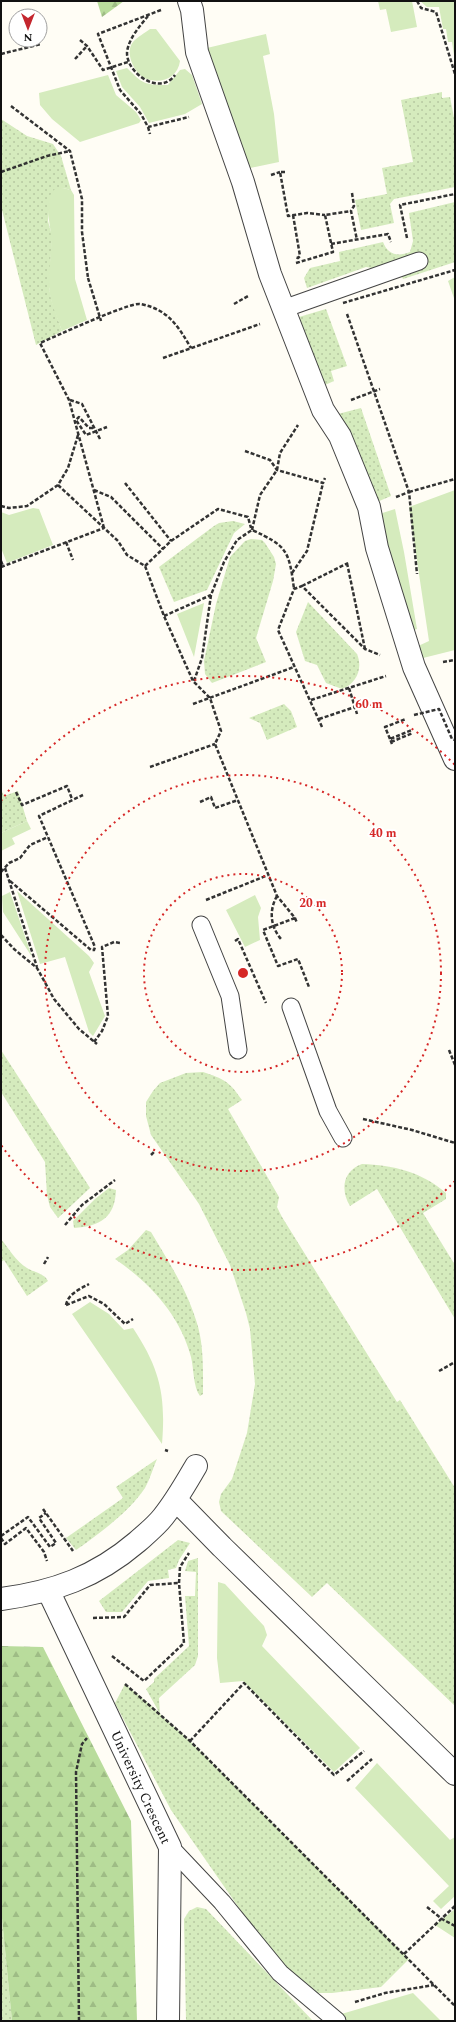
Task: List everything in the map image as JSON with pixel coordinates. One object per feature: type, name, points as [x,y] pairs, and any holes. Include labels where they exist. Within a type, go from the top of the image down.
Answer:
[{"type":"street","points":[[189,1],[192,10],[197,52],[240,174],[256,230],[283,309],[323,410],[340,436],[369,507],[377,548],[414,667],[455,759]]},
{"type":"street","points":[[1,1599],[48,1590],[83,1578],[127,1551],[162,1518],[176,1500],[196,1466]]},
{"type":"street","points":[[176,1500],[222,1548],[455,1774]]},
{"type":"street","name":"University Crescent","points":[[48,1590],[170,1847],[168,2021]]},
{"type":"lane","points":[[283,309],[341,296],[419,261]]},
{"type":"lane","points":[[201,925],[230,996],[238,1050]]},
{"type":"lane","points":[[291,1007],[328,1111],[343,1138]]},
{"type":"lane","points":[[170,1847],[222,1902],[280,1973],[337,2021]]},
{"type":"path","points":[[417,1],[421,8],[436,12],[455,74]]},
{"type":"path","points":[[150,134],[141,114],[120,90],[98,34],[163,9]]},
{"type":"path","points":[[149,14],[129,44],[127,53],[128,62],[142,80],[163,83],[173,78],[197,52]]},
{"type":"path","points":[[80,40],[87,46],[103,70],[128,62]]},
{"type":"path","points":[[75,59],[87,46]]},
{"type":"path","points":[[1,54],[25,48]]},
{"type":"path","points":[[11,106],[70,151],[82,199],[82,232],[88,278],[101,321]]},
{"type":"path","points":[[148,127],[188,117]]},
{"type":"path","points":[[1,172],[47,156],[70,151]]},
{"type":"path","points":[[285,172],[280,172],[288,216],[307,213],[325,215],[351,211]]},
{"type":"path","points":[[352,193],[354,206],[351,211],[357,240]]},
{"type":"path","points":[[406,242],[407,236],[400,205],[455,194]]},
{"type":"path","points":[[290,265],[333,252],[325,215]]},
{"type":"path","points":[[331,244],[388,234],[390,242],[394,245]]},
{"type":"path","points":[[298,258],[299,262]]},
{"type":"path","points":[[372,384],[343,303],[455,270]]},
{"type":"path","points":[[234,304],[252,293]]},
{"type":"path","points":[[104,528],[69,400],[40,343],[138,303],[152,307],[174,321],[191,348]]},
{"type":"path","points":[[346,311],[409,492],[455,479]]},
{"type":"path","points":[[163,358],[263,324]]},
{"type":"path","points":[[374,392],[380,389]]},
{"type":"path","points":[[69,400],[82,404],[100,439]]},
{"type":"path","points":[[93,428],[89,428],[79,417],[76,420],[86,435],[107,427]]},
{"type":"path","points":[[193,681],[202,658],[211,595],[224,562],[237,540],[252,530],[260,495],[277,470],[280,453],[300,422]]},
{"type":"path","points":[[1,506],[9,508],[27,506],[58,485],[68,468],[79,434]]},
{"type":"path","points":[[245,451],[270,460],[277,470],[323,483]]},
{"type":"path","points":[[292,574],[307,551],[326,476]]},
{"type":"path","points":[[125,483],[171,541]]},
{"type":"path","points":[[58,485],[118,541],[127,554],[145,566],[164,616],[193,681],[210,698],[221,731],[215,744],[150,767]]},
{"type":"path","points":[[94,490],[111,497],[163,549]]},
{"type":"path","points":[[145,566],[171,541],[218,509],[248,517],[252,530],[276,541],[286,552],[292,574],[294,589],[278,630],[322,727]]},
{"type":"path","points":[[1,561],[2,566],[104,528]]},
{"type":"path","points":[[66,542],[73,560]]},
{"type":"path","points":[[294,589],[352,561]]},
{"type":"path","points":[[347,563],[365,649]]},
{"type":"path","points":[[302,586],[365,649],[414,667]]},
{"type":"path","points":[[164,616],[211,595]]},
{"type":"path","points":[[193,704],[294,667]]},
{"type":"path","points":[[311,700],[414,667]]},
{"type":"path","points":[[349,688],[357,714]]},
{"type":"path","points":[[319,719],[355,707]]},
{"type":"path","points":[[392,744],[385,727],[414,715],[439,709],[452,739],[455,740]]},
{"type":"path","points":[[414,715],[416,721]]},
{"type":"path","points":[[390,739],[419,727]]},
{"type":"path","points":[[215,744],[277,896],[295,918],[297,923]]},
{"type":"path","points":[[16,792],[22,805],[67,786],[72,799]]},
{"type":"path","points":[[10,881],[91,950],[94,950],[95,947],[39,816],[82,795]]},
{"type":"path","points":[[200,802],[211,797],[215,808],[238,800]]},
{"type":"path","points":[[1,872],[9,863],[20,858],[30,845],[48,837]]},
{"type":"path","points":[[5,868],[37,968],[54,999],[79,1029],[96,1043],[108,1016],[102,947],[114,942],[120,944]]},
{"type":"path","points":[[198,903],[268,875]]},
{"type":"path","points":[[277,896],[272,904],[272,918],[275,930],[281,939]]},
{"type":"path","points":[[295,918],[263,930],[278,966],[298,959],[311,992]]},
{"type":"path","points":[[1,935],[14,949],[37,968]]},
{"type":"path","points":[[232,942],[238,939],[266,1004]]},
{"type":"path","points":[[449,1050],[455,1065]]},
{"type":"path","points":[[360,1118],[412,1130],[455,1143]]},
{"type":"path","points":[[151,1155],[154,1152]]},
{"type":"path","points":[[65,1225],[82,1205],[115,1180]]},
{"type":"path","points":[[44,1264],[48,1257]]},
{"type":"path","points":[[89,1284],[77,1290],[67,1299],[66,1305],[89,1296],[104,1304],[125,1324],[133,1319]]},
{"type":"path","points":[[439,1371],[455,1362]]},
{"type":"path","points":[[43,1509],[76,1555]]},
{"type":"path","points":[[44,1552],[26,1528],[5,1544],[1,1537],[28,1517],[50,1548],[56,1543],[39,1518],[46,1513]]},
{"type":"path","points":[[107,1652],[144,1681],[184,1643],[179,1583],[180,1567],[193,1547]]},
{"type":"path","points":[[93,1625],[91,1618],[124,1617],[150,1585],[179,1583]]},
{"type":"path","points":[[190,1741],[244,1683],[334,1775],[364,1751]]},
{"type":"path","points":[[126,1684],[190,1741],[455,2006]]},
{"type":"path","points":[[79,2021],[76,1772],[82,1744]]},
{"type":"path","points":[[347,1781],[370,1759]]},
{"type":"path","points":[[404,1954],[455,1906]]},
{"type":"path","points":[[427,1907],[442,1919],[455,1926]]},
{"type":"path","points":[[315,2002],[339,2006],[384,1993],[434,1985]]},
{"type":"green space","points":[[97,1],[124,1],[102,17]]},
{"type":"green space","points":[[378,1],[412,1],[417,27],[391,32],[386,9],[380,10]]},
{"type":"green space","points":[[420,1],[455,1],[455,62],[452,42],[448,42],[446,29],[443,29],[439,7],[427,7]]},
{"type":"green space","points":[[150,29],[156,29],[180,61],[176,72],[163,80],[158,81],[143,77],[138,73],[130,57],[133,42]]},
{"type":"green space","points":[[266,34],[270,54],[263,56],[274,114],[279,162],[250,168],[207,48]]},
{"type":"green space","points":[[127,68],[144,82],[160,85],[168,85],[180,70],[185,69],[192,75],[202,104],[185,114],[149,123],[140,107],[122,87],[116,71]]},
{"type":"green space","points":[[108,75],[116,95],[136,112],[141,120],[139,123],[80,142],[52,119],[40,105],[39,93]]},
{"type":"green space","points":[[442,92],[442,98],[450,97],[455,123],[455,187],[394,199],[390,204],[394,223],[361,230],[355,200],[387,194],[382,168],[413,162],[401,100]]},
{"type":"green space","points":[[1,119],[27,136],[53,144],[61,156],[71,190],[63,188],[50,197],[48,221],[52,236],[49,288],[62,331],[36,345],[1,206]]},
{"type":"green space","points":[[63,188],[71,190],[74,195],[75,279],[87,320],[62,331],[52,304],[49,287],[51,232],[48,205],[51,194],[55,189]]},
{"type":"green space","points":[[455,202],[455,262],[403,279],[400,273],[366,267],[307,288],[304,278],[310,268],[340,261],[339,252],[383,242],[388,250],[394,254],[406,254],[410,252],[413,241],[409,213]]},
{"type":"green space","points":[[455,277],[455,301],[448,281]]},
{"type":"green space","points":[[326,309],[347,366],[331,371],[334,381],[325,385],[299,317]]},
{"type":"green space","points":[[361,408],[391,496],[370,505],[338,414]]},
{"type":"green space","points":[[455,490],[455,650],[419,659],[416,647],[429,641],[409,507]]},
{"type":"green space","points":[[33,508],[39,509],[53,545],[7,563],[1,548],[1,512],[9,515]]},
{"type":"green space","points":[[395,509],[417,629],[411,631],[373,516]]},
{"type":"green space","points":[[233,521],[245,524],[234,533],[207,590],[174,602],[159,567],[214,526],[219,523]]},
{"type":"green space","points":[[251,539],[262,540],[265,543],[274,557],[276,564],[273,581],[256,638],[266,662],[212,683],[205,674],[204,661],[216,604],[230,557],[245,541]]},
{"type":"green space","points":[[308,602],[357,654],[359,659],[359,670],[355,679],[352,683],[342,689],[326,683],[317,665],[305,661],[296,632]]},
{"type":"green space","points":[[204,603],[194,657],[177,614]]},
{"type":"green space","points":[[284,704],[291,711],[297,727],[267,740],[260,723],[249,718]]},
{"type":"green space","points":[[1,789],[4,796],[18,791],[27,821],[1,833]]},
{"type":"green space","points":[[27,821],[31,829],[12,838],[15,844],[1,851],[1,833]]},
{"type":"green space","points":[[17,891],[89,956],[94,963],[89,972],[105,1016],[93,1036],[89,1032],[65,957],[40,964]]},
{"type":"green space","points":[[10,892],[32,957],[3,912],[2,896]]},
{"type":"green space","points":[[255,895],[261,908],[258,917],[260,940],[245,947],[226,910]]},
{"type":"green space","points":[[1,1050],[90,1188],[58,1218],[50,1207],[47,1195],[45,1162],[1,1092]]},
{"type":"green space","points":[[203,1072],[226,1082],[242,1100],[228,1109],[279,1197],[277,1207],[282,1217],[397,1402],[400,1400],[455,1488],[455,1706],[327,1583],[312,1597],[221,1511],[219,1502],[221,1494],[232,1479],[247,1433],[255,1384],[250,1329],[230,1265],[199,1204],[151,1135],[146,1116],[146,1102],[160,1083],[186,1073]]},
{"type":"green space","points":[[362,1164],[385,1166],[407,1171],[427,1180],[446,1193],[446,1199],[423,1213],[455,1265],[455,1319],[377,1189],[350,1206],[345,1193],[345,1181],[351,1171]]},
{"type":"green space","points":[[109,1188],[116,1190],[113,1207],[109,1214],[104,1219],[91,1225],[74,1228],[73,1221],[95,1199]]},
{"type":"green space","points":[[146,1230],[151,1232],[176,1275],[192,1308],[199,1329],[202,1357],[203,1394],[200,1396],[196,1388],[191,1357],[186,1342],[171,1314],[152,1289],[115,1259],[128,1250]]},
{"type":"green space","points":[[1,1239],[19,1262],[27,1268],[44,1276],[48,1281],[27,1296],[4,1260],[1,1262]]},
{"type":"green space","points":[[90,1302],[109,1314],[124,1330],[133,1328],[142,1343],[155,1370],[162,1397],[162,1444],[72,1314]]},
{"type":"green space","points":[[157,1459],[145,1488],[131,1506],[104,1530],[76,1550],[66,1538],[123,1498],[116,1487]]},
{"type":"green space","points":[[178,1540],[190,1543],[179,1560],[176,1568],[168,1570],[169,1578],[148,1581],[122,1612],[106,1612],[99,1601]]},
{"type":"green space","points":[[198,1558],[198,1656],[195,1665],[159,1698],[160,1714],[190,1741],[409,1959],[381,1987],[332,1993],[307,1993],[255,1931],[171,1810],[115,1703],[125,1684],[159,1712],[146,1689],[154,1682],[154,1679],[189,1646],[185,1596],[195,1596],[196,1572],[185,1571],[188,1561]]},
{"type":"green space","points":[[218,1582],[225,1584],[264,1626],[267,1635],[262,1646],[360,1748],[334,1772],[243,1681],[220,1683],[217,1658]]},
{"type":"green space","points":[[1,1646],[43,1647],[131,1821],[137,2021],[12,2021],[1,1908]]},
{"type":"green space","points":[[377,1763],[450,1840],[455,1837],[455,1896],[441,1909],[433,1901],[449,1886],[355,1788]]},
{"type":"green space","points":[[197,1907],[206,1909],[313,2021],[186,2021],[184,1919],[189,1911]]},
{"type":"green space","points":[[1,1908],[12,2021],[1,2021]]},
{"type":"green space","points":[[455,1909],[455,1938],[435,1925]]},
{"type":"green space","points":[[413,1993],[441,2021],[346,2021],[338,2015]]}]
